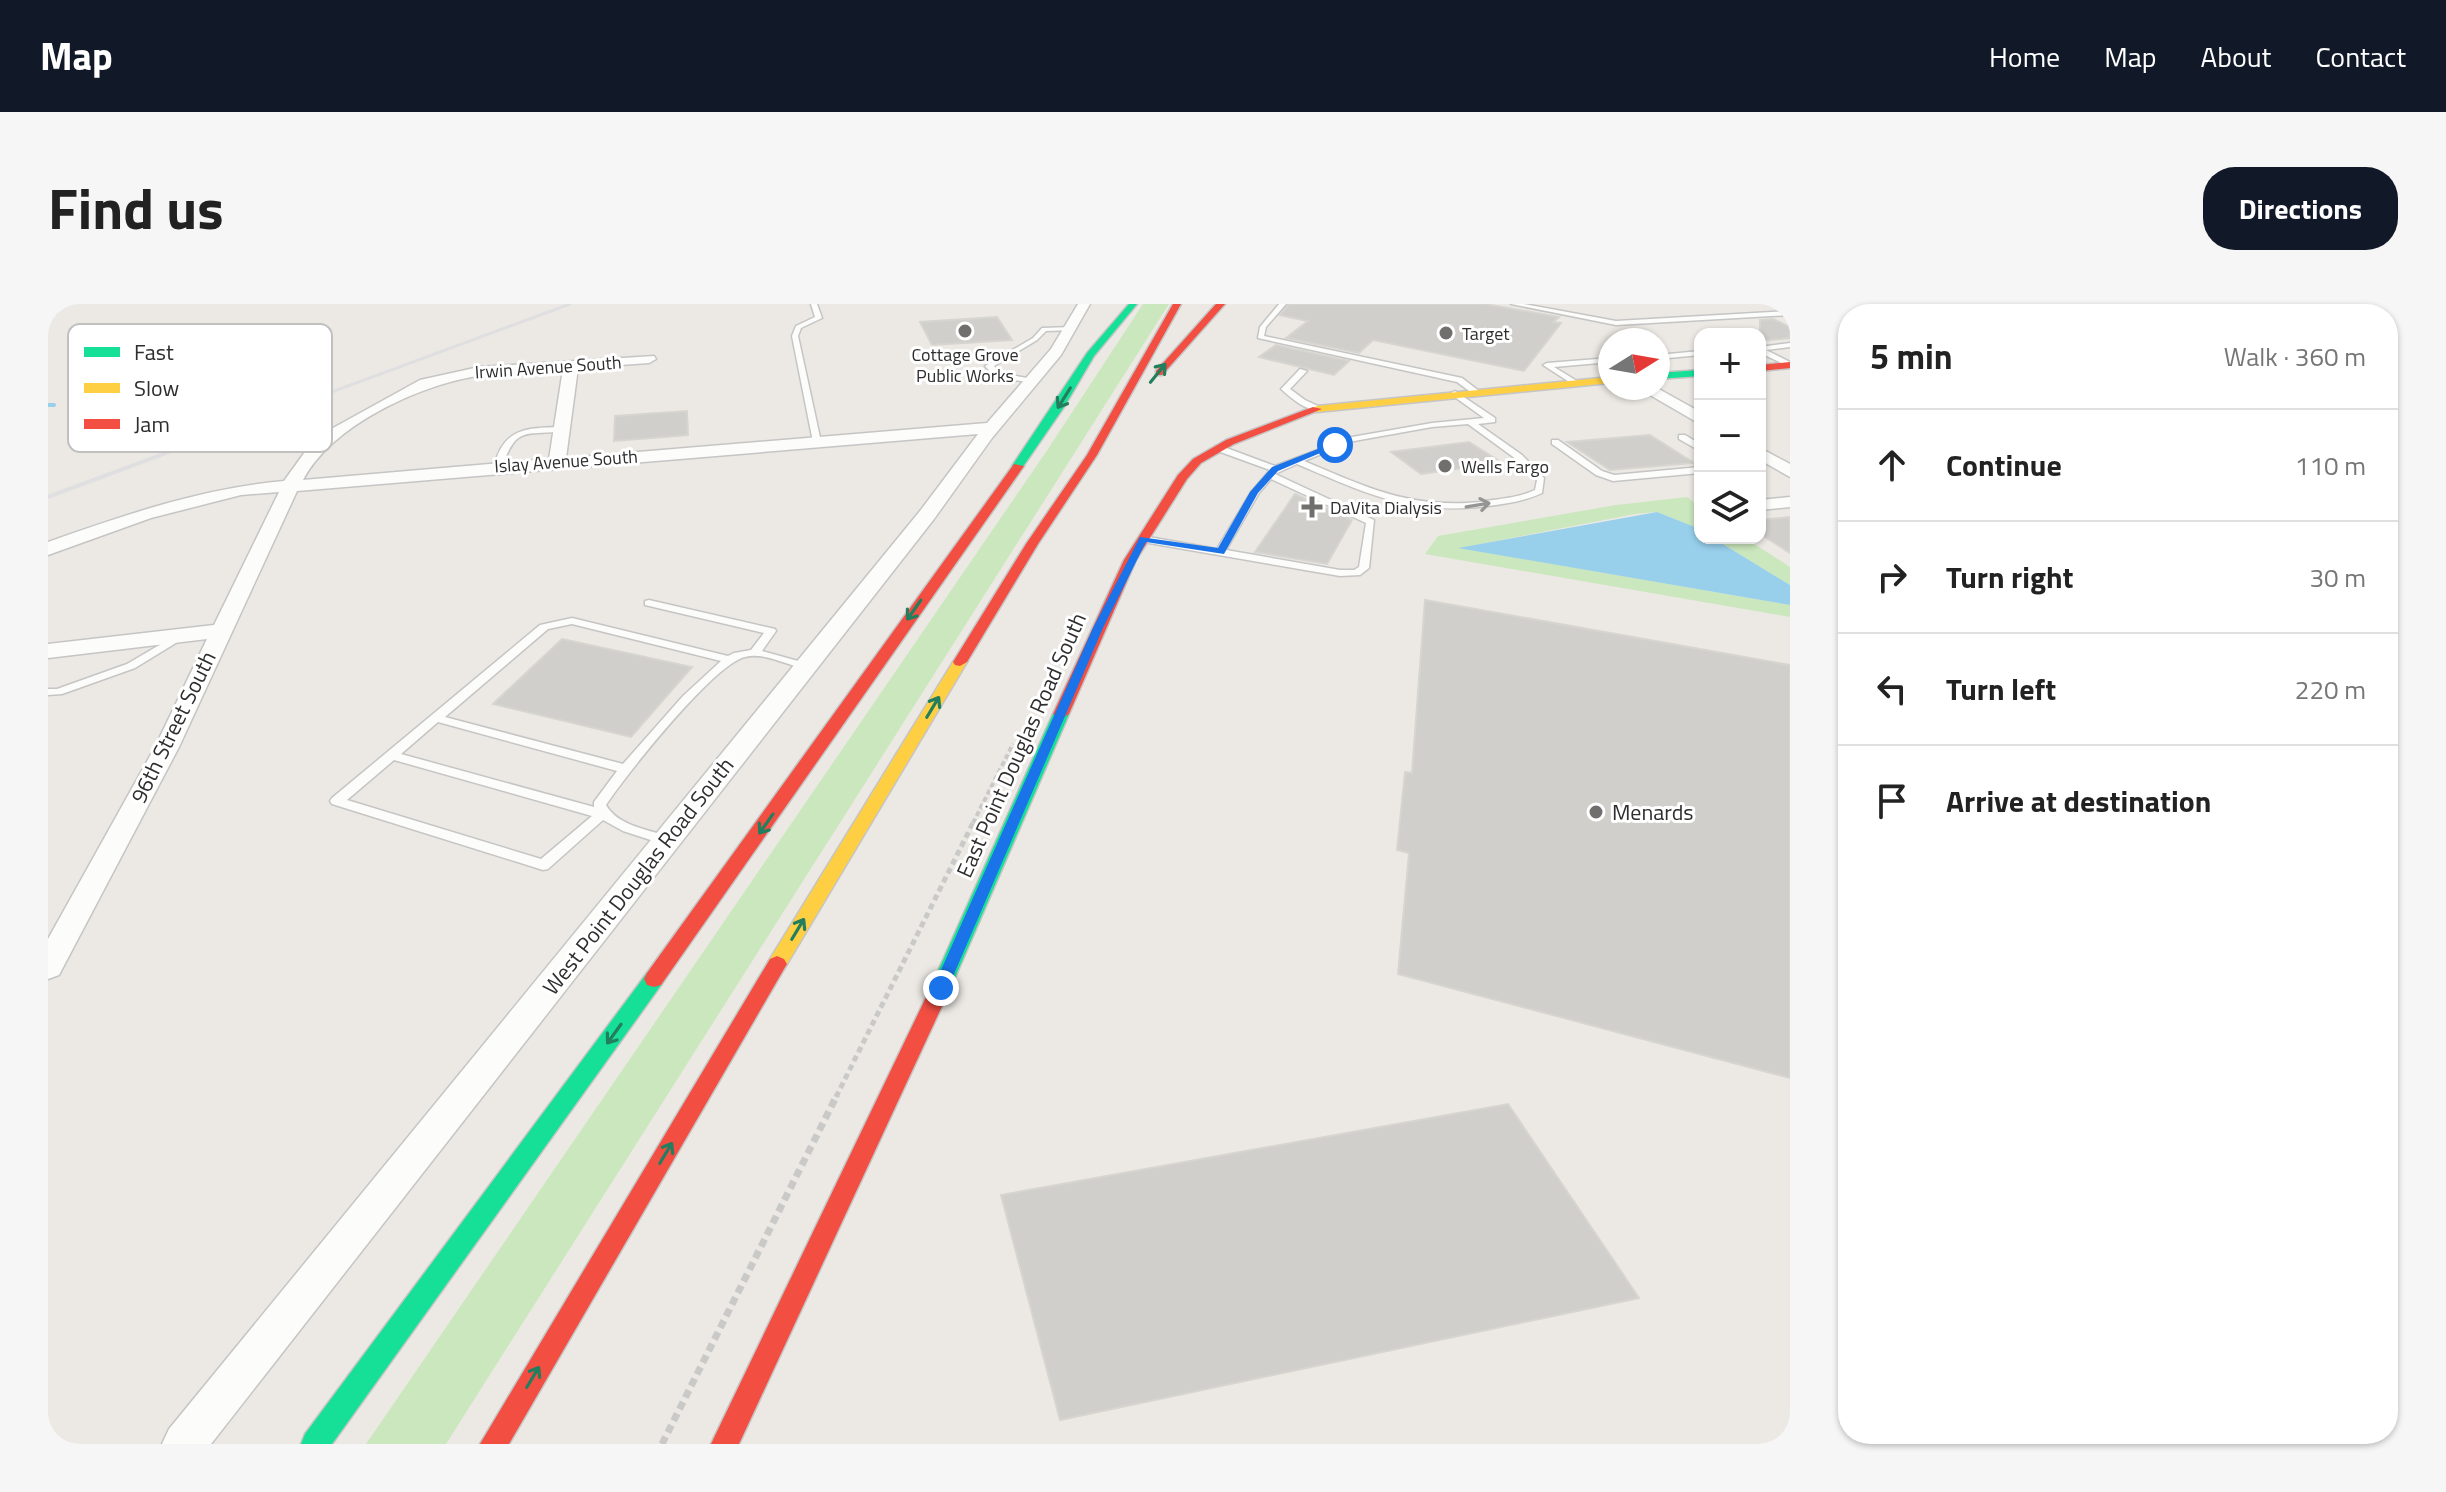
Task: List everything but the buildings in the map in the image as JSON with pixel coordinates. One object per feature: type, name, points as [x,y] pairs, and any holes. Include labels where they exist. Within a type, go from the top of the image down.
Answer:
[{"type":"main road","points":[[1108,334],[1106,325],[1113,304]]},
{"type":"main road","points":[[315,1444],[747,851],[1108,334],[1133,304]]},
{"type":"main road","points":[[494,1444],[837,864],[1032,544],[1092,455],[1177,304]]},
{"type":"main road","points":[[1092,455],[1171,357],[1221,304]]},
{"type":"main road","points":[[1766,367],[1790,365]]},
{"type":"main road","points":[[1670,375],[1694,373]]},
{"type":"main road","name":"East Point Douglas Road South","points":[[725,1444],[941,988],[1098,628],[1143,539],[1182,477],[1197,461],[1218,448],[1317,409],[1598,381]]},
{"type":"street","name":"West Point Douglas Road South","points":[[184,1444],[927,515],[1078,316]]},
{"type":"street","name":"Irwin Avenue South","points":[[332,436],[425,383],[448,376],[649,359]]},
{"type":"street","points":[[557,462],[571,364]]},
{"type":"street","points":[[1667,400],[1694,416]]},
{"type":"street","name":"Islay Avenue South","points":[[48,549],[144,514],[241,490],[292,483],[991,428]]},
{"type":"street","name":"Irwin Avenue South","points":[[292,483],[313,452]]},
{"type":"street","points":[[1766,457],[1790,472]]},
{"type":"street","name":"96th Street South","points":[[48,967],[167,747],[292,483]]},
{"type":"street","points":[[1766,504],[1790,502]]},
{"type":"street","points":[[48,651],[220,631]]},
{"type":"lane","points":[[814,304],[819,318],[798,327],[795,336],[817,442]]},
{"type":"lane","points":[[1283,304],[1263,327],[1260,337],[1459,380],[1475,391]]},
{"type":"lane","points":[[1514,304],[1616,323],[1790,310]]},
{"type":"lane","points":[[1554,311],[1561,304]]},
{"type":"lane","points":[[1746,304],[1744,310],[1752,314]]},
{"type":"lane","points":[[1773,313],[1790,322]]},
{"type":"lane","points":[[1030,381],[998,375],[989,366],[1035,339],[1044,329],[1078,316]]},
{"type":"lane","points":[[1766,348],[1790,345]]},
{"type":"lane","points":[[1766,352],[1790,365]]},
{"type":"lane","points":[[1670,356],[1694,354]]},
{"type":"lane","points":[[1574,383],[1547,365],[1598,361]]},
{"type":"lane","points":[[1303,371],[1285,389],[1317,409]]},
{"type":"lane","points":[[1220,552],[1255,492],[1272,472],[1352,439],[1405,429],[1492,420],[1455,393]]},
{"type":"lane","points":[[1298,461],[1397,503],[1420,507],[1466,507],[1539,491],[1541,480],[1530,466],[1470,422]]},
{"type":"lane","points":[[498,467],[501,449],[513,437],[561,429]]},
{"type":"lane","points":[[1682,437],[1694,444]]},
{"type":"lane","points":[[1555,442],[1599,473],[1613,478],[1694,471]]},
{"type":"lane","points":[[1143,539],[1340,573],[1356,573],[1364,568],[1371,522],[1218,448]]},
{"type":"lane","points":[[649,603],[771,631],[754,653]]},
{"type":"lane","points":[[602,814],[543,865],[337,801],[544,627],[572,621],[730,660]]},
{"type":"lane","points":[[48,692],[58,692],[131,666],[180,636]]},
{"type":"lane","points":[[602,814],[599,805],[626,769],[673,714],[730,660],[737,655],[754,653],[805,666]]},
{"type":"lane","points":[[436,718],[626,769]]},
{"type":"lane","points":[[391,755],[602,814],[666,840]]},
{"type":"green space","points":[[1143,304],[1169,304],[446,1444],[366,1444],[1048,449]]},
{"type":"green space","points":[[1687,497],[1694,502],[1694,527],[1657,512],[1635,514],[1460,548],[1790,605],[1790,617],[1425,554],[1438,536],[1616,505]]},
{"type":"green space","points":[[1723,544],[1754,544],[1790,567],[1790,585]]},
{"type":"water","points":[[1657,512],[1694,527],[1694,544],[1723,544],[1790,585],[1790,605],[1458,548]]},
{"type":"waterway","points":[[48,405],[54,405]]},
{"type":"railway","points":[[332,392],[570,304]]},
{"type":"railway","points":[[48,497],[169,452]]},
{"type":"traffic: fast","points":[[1018,466],[1090,355],[1133,304]]},
{"type":"traffic: fast","points":[[1670,375],[1694,373]]},
{"type":"traffic: fast","points":[[940,989],[1061,714]]},
{"type":"traffic: fast","points":[[315,1444],[654,979]]},
{"type":"traffic: slow","points":[[1317,409],[1598,381]]},
{"type":"traffic: slow","points":[[777,964],[960,662]]},
{"type":"traffic: jam","points":[[960,662],[1032,544],[1092,455],[1177,304]]},
{"type":"traffic: jam","points":[[1159,373],[1221,304]]},
{"type":"traffic: jam","points":[[1766,367],[1790,365]]},
{"type":"traffic: jam","points":[[1061,714],[1130,560],[1182,477],[1197,461],[1230,442],[1317,409]]},
{"type":"traffic: jam","points":[[654,979],[1018,466]]},
{"type":"traffic: jam","points":[[494,1444],[777,964]]},
{"type":"traffic: jam","points":[[725,1444],[940,989]]},
{"type":"place","name":"Cottage Grove Public Works","points":[[965,331]]},
{"type":"place","name":"Target","points":[[1446,333]]},
{"type":"place","name":"Wells Fargo","points":[[1445,466]]},
{"type":"place","name":"DaVita Dialysis","points":[[1312,507]]},
{"type":"place","name":"Menards","points":[[1596,812]]},
{"type":"route","points":[[941,988],[1098,628],[1143,539],[1220,552],[1255,492],[1275,469],[1335,445]]}]
